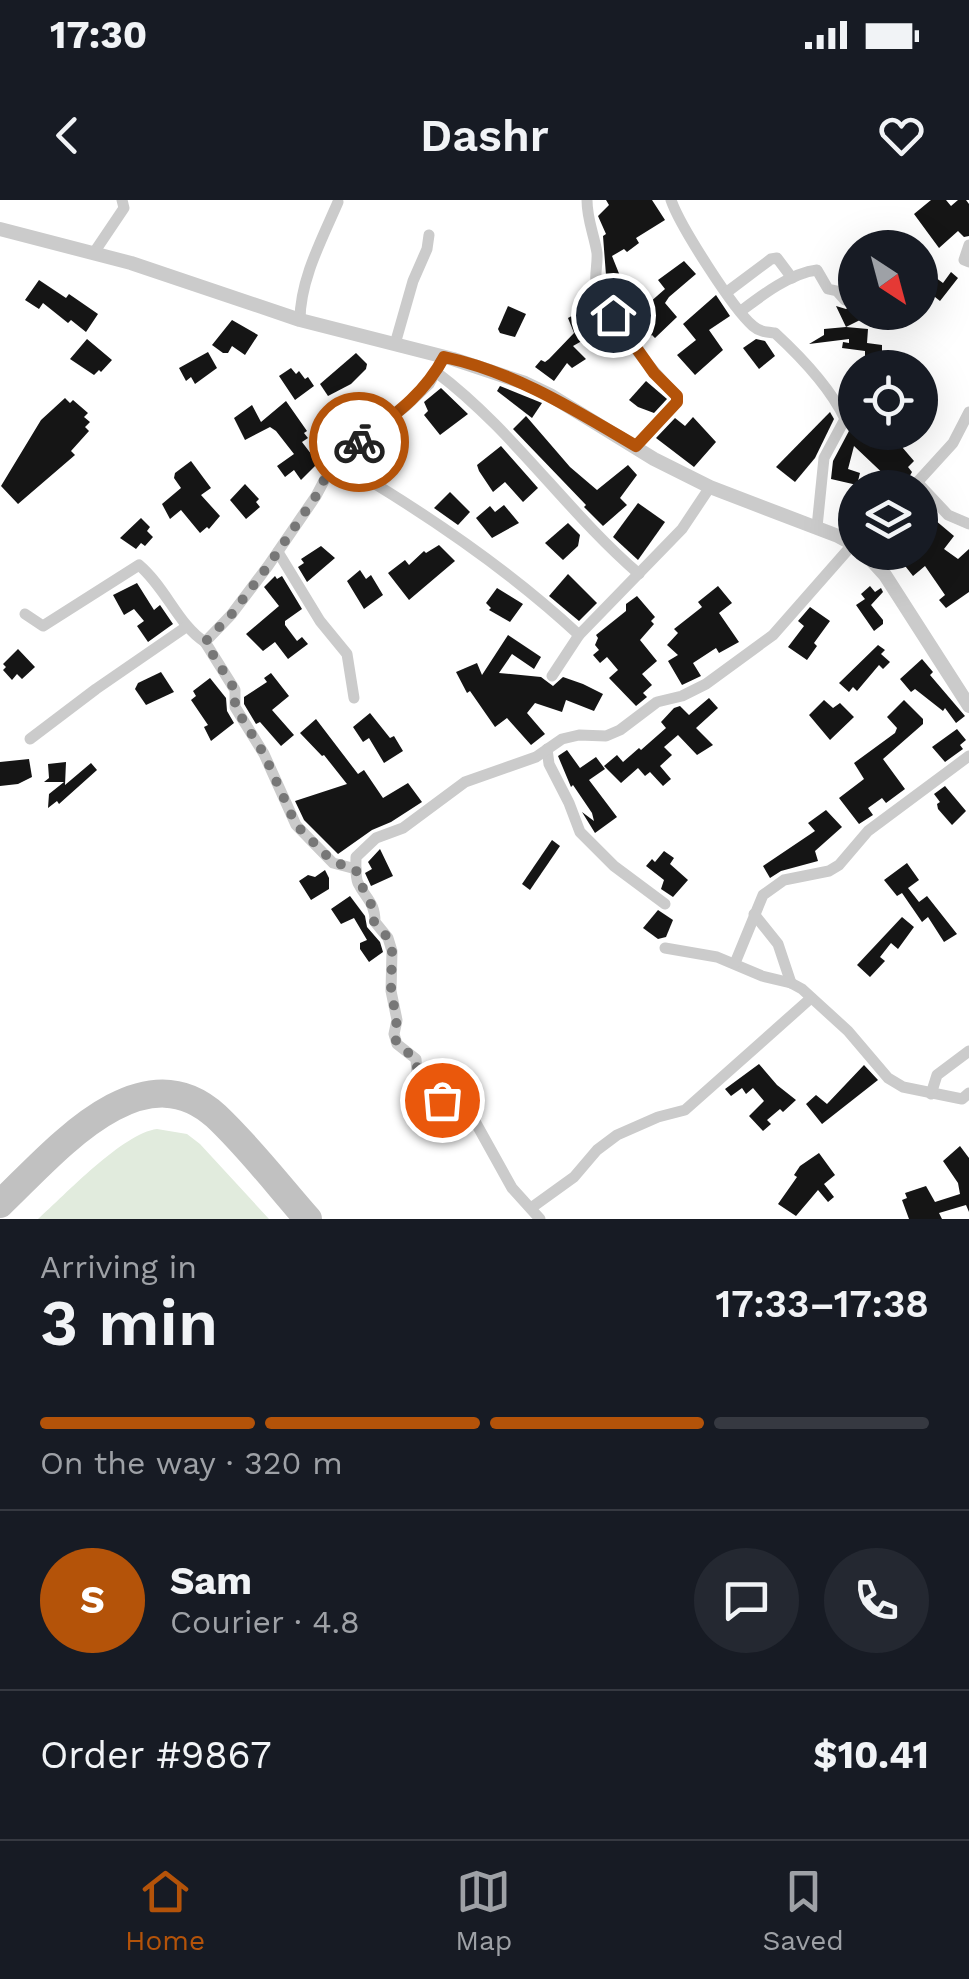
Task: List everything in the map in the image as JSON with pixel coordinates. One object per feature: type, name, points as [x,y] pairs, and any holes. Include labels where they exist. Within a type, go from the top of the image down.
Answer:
[{"type":"street","points":[[93,254],[124,208],[122,200]]},
{"type":"street","points":[[586,200],[598,258],[599,296],[654,373],[677,396],[677,402],[636,446]]},
{"type":"street","points":[[671,200],[675,212],[750,323],[762,332],[775,333],[789,346],[845,419],[824,458],[817,527]]},
{"type":"street","points":[[300,320],[307,276],[338,202]]},
{"type":"street","points":[[0,229],[524,383],[710,487],[838,538]]},
{"type":"street","points":[[394,344],[429,235]]},
{"type":"street","points":[[969,246],[964,260],[969,262]]},
{"type":"street","points":[[727,292],[771,259],[782,262],[792,278]]},
{"type":"street","points":[[741,311],[792,278],[818,270],[828,289],[838,292]]},
{"type":"street","points":[[205,642],[231,615],[278,552],[316,496],[334,460],[406,406],[444,357]]},
{"type":"street","points":[[436,372],[512,440],[599,538],[638,574]]},
{"type":"street","points":[[929,470],[954,443],[969,412]]},
{"type":"street","points":[[334,460],[503,571],[579,635]]},
{"type":"street","points":[[552,676],[579,635],[682,529],[710,487]]},
{"type":"street","points":[[938,506],[969,524]]},
{"type":"street","points":[[278,552],[320,621],[343,648],[354,698]]},
{"type":"street","points":[[25,614],[42,626],[47,625],[139,565],[156,580],[186,628],[205,642],[235,690],[235,707],[264,754],[296,825],[333,862],[356,869]]},
{"type":"street","points":[[811,998],[684,1110],[617,1135],[597,1150],[535,1214],[512,1188],[472,1116],[433,1093],[417,1073],[416,1059],[397,1044],[391,992],[392,951],[388,938],[374,922],[375,909],[368,894],[358,883],[356,857],[376,838],[402,828],[465,782],[524,762],[562,739],[606,736],[657,702],[706,684],[773,634],[838,567]]},
{"type":"street","points":[[879,570],[968,701]]},
{"type":"street","points":[[30,739],[96,688],[186,628]]},
{"type":"street","points":[[547,749],[549,764],[580,832],[629,878],[666,904]]},
{"type":"street","points":[[735,963],[763,894],[784,880],[829,871],[839,865],[868,831],[969,756]]},
{"type":"street","points":[[754,914],[778,944],[791,984]]},
{"type":"street","points":[[666,948],[700,952],[791,984],[848,1031],[888,1078],[902,1087],[962,1099],[969,1094]]},
{"type":"street","points":[[931,1094],[937,1075],[969,1051]]},
{"type":"green space","points":[[157,1129],[187,1134],[200,1144],[269,1219],[38,1219],[112,1153],[143,1133]]},
{"type":"building","points":[[606,200],[652,200],[665,220],[636,238],[639,243],[627,252],[624,249],[612,256],[624,286],[630,285],[636,301],[643,295],[649,303],[665,289],[658,280],[684,261],[696,274],[665,303],[677,317],[655,338],[652,335],[641,341],[607,288],[603,236],[606,234],[598,216],[609,205]]},
{"type":"building","points":[[931,200],[946,200],[951,206],[966,200],[969,236],[958,231],[939,248],[938,230],[926,230],[914,214]]},
{"type":"building","points":[[951,272],[958,278],[940,301],[938,279],[943,283]]},
{"type":"building","points":[[39,280],[98,314],[86,332],[43,303],[39,309],[25,300]]},
{"type":"building","points":[[716,295],[730,316],[709,330],[723,350],[695,375],[677,355],[696,340],[683,324]]},
{"type":"building","points":[[508,306],[526,314],[515,337],[498,329]]},
{"type":"building","points":[[583,310],[596,333],[573,346],[586,359],[572,368],[567,363],[554,381],[535,367],[541,360],[549,359],[574,333],[568,318]]},
{"type":"building","points":[[232,320],[258,335],[245,355],[232,346],[228,353],[223,353],[212,345]]},
{"type":"building","points":[[824,329],[868,330],[867,343],[882,345],[882,350],[842,348],[849,339],[809,344],[824,335]]},
{"type":"building","points":[[87,339],[112,360],[94,375],[70,359]]},
{"type":"building","points":[[756,339],[765,341],[775,356],[759,369],[743,348]]},
{"type":"building","points":[[208,352],[217,368],[195,384],[191,377],[186,381],[179,368]]},
{"type":"building","points":[[356,353],[367,364],[366,369],[351,384],[328,396],[320,384]]},
{"type":"building","points":[[291,368],[305,379],[308,377],[314,386],[295,400],[279,376]]},
{"type":"building","points":[[646,381],[667,399],[654,413],[629,400]]},
{"type":"building","points":[[500,386],[542,403],[532,418],[497,391]]},
{"type":"building","points":[[441,388],[468,414],[440,435],[424,415],[428,411],[424,402]]},
{"type":"building","points":[[65,398],[88,413],[84,417],[90,422],[85,427],[89,431],[71,451],[75,455],[18,504],[1,486],[41,420]]},
{"type":"building","points":[[286,401],[307,431],[304,433],[308,438],[302,442],[318,463],[301,480],[294,470],[285,477],[277,466],[294,454],[276,431],[270,427],[245,440],[234,418],[252,405],[261,422]]},
{"type":"building","points":[[830,412],[834,419],[815,458],[795,482],[776,467]]},
{"type":"building","points":[[526,416],[570,467],[597,490],[628,465],[637,475],[620,498],[627,505],[603,526],[513,429]]},
{"type":"building","points":[[693,417],[716,442],[694,467],[656,438],[675,418],[685,426]]},
{"type":"building","points":[[501,446],[538,488],[523,502],[505,482],[493,492],[479,471],[477,465]]},
{"type":"building","points":[[839,450],[853,450],[848,469],[851,470],[838,470],[838,481],[831,479]]},
{"type":"building","points":[[858,450],[905,450],[914,461],[908,467],[910,470],[879,470]]},
{"type":"building","points":[[191,461],[211,488],[201,495],[220,516],[200,533],[181,510],[170,519],[162,504],[181,488],[175,473]]},
{"type":"building","points":[[245,484],[259,499],[256,502],[260,507],[246,519],[230,500]]},
{"type":"building","points":[[450,492],[470,512],[458,525],[434,508]]},
{"type":"building","points":[[638,503],[665,522],[638,560],[613,537]]},
{"type":"building","points":[[504,505],[519,523],[492,538],[476,518],[490,506],[495,512]]},
{"type":"building","points":[[141,518],[153,537],[136,549],[120,538]]},
{"type":"building","points":[[568,523],[580,535],[578,546],[563,560],[545,543]]},
{"type":"building","points":[[938,523],[954,536],[944,549],[958,559],[969,549],[969,592],[946,608],[939,600],[945,595],[928,570],[938,570]]},
{"type":"building","points":[[439,545],[455,561],[409,600],[388,573],[405,560],[409,565],[424,551]]},
{"type":"building","points":[[321,546],[335,558],[307,582],[298,567],[304,563],[301,559]]},
{"type":"building","points":[[360,570],[366,579],[371,575],[383,595],[364,609],[347,581]]},
{"type":"building","points":[[568,574],[597,603],[579,621],[549,596]]},
{"type":"building","points":[[275,576],[282,576],[302,609],[285,625],[297,641],[302,637],[308,644],[288,659],[275,642],[263,651],[246,634],[279,606],[264,587]]},
{"type":"building","points":[[137,583],[154,610],[160,605],[173,624],[148,642],[137,626],[144,621],[134,609],[124,615],[113,595]]},
{"type":"building","points":[[718,586],[732,603],[719,613],[739,642],[719,653],[716,648],[693,663],[701,676],[682,685],[668,661],[678,655],[667,645],[678,633],[674,629],[702,607],[698,602]]},
{"type":"building","points":[[870,586],[875,592],[881,588],[883,592],[871,605],[883,620],[874,631],[856,605],[865,599],[861,594]]},
{"type":"building","points":[[497,588],[523,604],[510,622],[489,610],[486,603]]},
{"type":"building","points":[[637,596],[655,617],[640,640],[657,661],[642,674],[652,685],[643,693],[647,697],[636,706],[609,678],[618,670],[607,657],[600,663],[593,655],[599,650],[596,635],[626,611],[626,604]]},
{"type":"building","points":[[810,607],[830,621],[807,660],[788,647],[804,626],[798,621]]},
{"type":"building","points":[[508,635],[541,657],[534,669],[512,654],[499,673],[541,677],[553,686],[563,677],[583,684],[603,694],[594,711],[566,700],[562,712],[535,703],[527,713],[545,734],[531,745],[507,718],[495,727],[470,691],[467,693],[456,672],[477,663],[482,675]]},
{"type":"building","points":[[878,645],[890,662],[883,669],[879,665],[857,691],[853,687],[849,692],[839,683]]},
{"type":"building","points":[[18,649],[35,667],[22,679],[17,674],[12,680],[3,664]]},
{"type":"building","points":[[922,659],[933,672],[930,675],[965,716],[956,723],[945,708],[943,711],[915,689],[911,692],[900,679]]},
{"type":"building","points":[[161,672],[174,692],[146,705],[135,689],[138,683]]},
{"type":"building","points":[[271,673],[289,696],[272,710],[294,735],[281,746],[260,722],[256,724],[244,704],[244,697],[267,682],[264,678]]},
{"type":"building","points":[[210,678],[226,698],[227,711],[234,723],[211,741],[204,727],[208,725],[191,700],[196,696],[193,691]]},
{"type":"building","points":[[709,698],[718,708],[696,728],[713,745],[697,755],[678,735],[664,747],[672,755],[660,766],[671,779],[663,786],[650,772],[645,776],[638,768],[621,783],[604,766],[617,755],[623,762],[641,750],[666,728],[661,722],[674,708],[680,706],[689,715]]},
{"type":"building","points":[[824,700],[833,708],[840,703],[854,717],[830,740],[809,715]]},
{"type":"building","points":[[904,700],[923,719],[923,724],[883,759],[905,789],[886,803],[882,798],[868,808],[873,815],[859,824],[839,798],[864,779],[854,763],[895,733],[897,728],[887,717]]},
{"type":"building","points":[[370,713],[390,738],[394,736],[403,751],[384,763],[369,738],[363,742],[353,727]]},
{"type":"building","points":[[316,719],[358,774],[364,770],[383,798],[408,783],[422,802],[338,854],[304,820],[295,801],[347,784],[300,733]]},
{"type":"building","points":[[957,729],[966,740],[960,745],[963,749],[945,762],[932,747]]},
{"type":"building","points":[[567,750],[580,768],[596,757],[605,769],[589,780],[617,817],[595,833],[582,812],[594,821],[592,813],[571,787],[558,756]]},
{"type":"building","points":[[29,759],[32,777],[0,786],[0,762]]},
{"type":"building","points":[[66,762],[65,785],[91,763],[97,770],[59,804],[57,801],[48,808],[49,794],[64,782],[44,782],[49,778],[48,764]]},
{"type":"building","points":[[945,786],[966,811],[952,825],[938,809],[940,802],[934,794]]},
{"type":"building","points":[[826,810],[842,827],[815,851],[818,861],[770,878],[763,866],[815,831],[808,823]]},
{"type":"building","points":[[552,840],[560,846],[530,890],[522,884]]},
{"type":"building","points":[[380,849],[393,876],[371,886],[365,873],[372,869],[368,862]]},
{"type":"building","points":[[664,851],[674,858],[670,864],[688,880],[673,897],[661,889],[664,880],[646,866]]},
{"type":"building","points":[[907,863],[919,880],[908,888],[919,902],[927,896],[957,934],[944,942],[928,917],[922,922],[902,893],[897,896],[884,880]]},
{"type":"building","points":[[325,870],[329,889],[311,900],[299,881]]},
{"type":"building","points":[[350,896],[383,952],[369,962],[360,949],[360,943],[367,940],[354,918],[341,924],[331,909]]},
{"type":"building","points":[[658,910],[673,920],[666,937],[658,939],[643,928]]},
{"type":"building","points":[[902,917],[914,927],[898,949],[891,943],[880,957],[885,961],[870,977],[857,965]]},
{"type":"building","points":[[759,1064],[796,1100],[767,1120],[771,1124],[763,1131],[749,1116],[764,1101],[753,1088],[746,1094],[742,1088],[731,1096],[725,1089]]},
{"type":"building","points":[[864,1065],[878,1080],[822,1124],[806,1104],[816,1095],[827,1104]]},
{"type":"building","points":[[960,1146],[969,1158],[969,1212],[966,1205],[939,1213],[942,1219],[909,1219],[902,1200],[907,1198],[905,1193],[926,1186],[935,1202],[960,1194],[958,1183],[943,1161]]},
{"type":"building","points":[[819,1153],[835,1175],[824,1184],[834,1197],[828,1202],[818,1190],[796,1216],[778,1204],[800,1166]]},
{"type":"taxiway","points":[[0,1204],[71,1136],[99,1116],[128,1101],[158,1094],[187,1098],[216,1116],[308,1219]]},
{"type":"way so far","points":[[359,442],[334,460],[316,496],[268,566],[205,642],[235,690],[235,707],[264,754],[296,825],[333,862],[356,869],[358,883],[375,909],[374,922],[388,938],[392,951],[390,980],[397,1044],[416,1059],[417,1073],[442,1100]]},
{"type":"route","points":[[359,442],[429,384],[444,357],[550,395],[636,446],[677,402],[677,396],[654,373],[613,315]]}]
